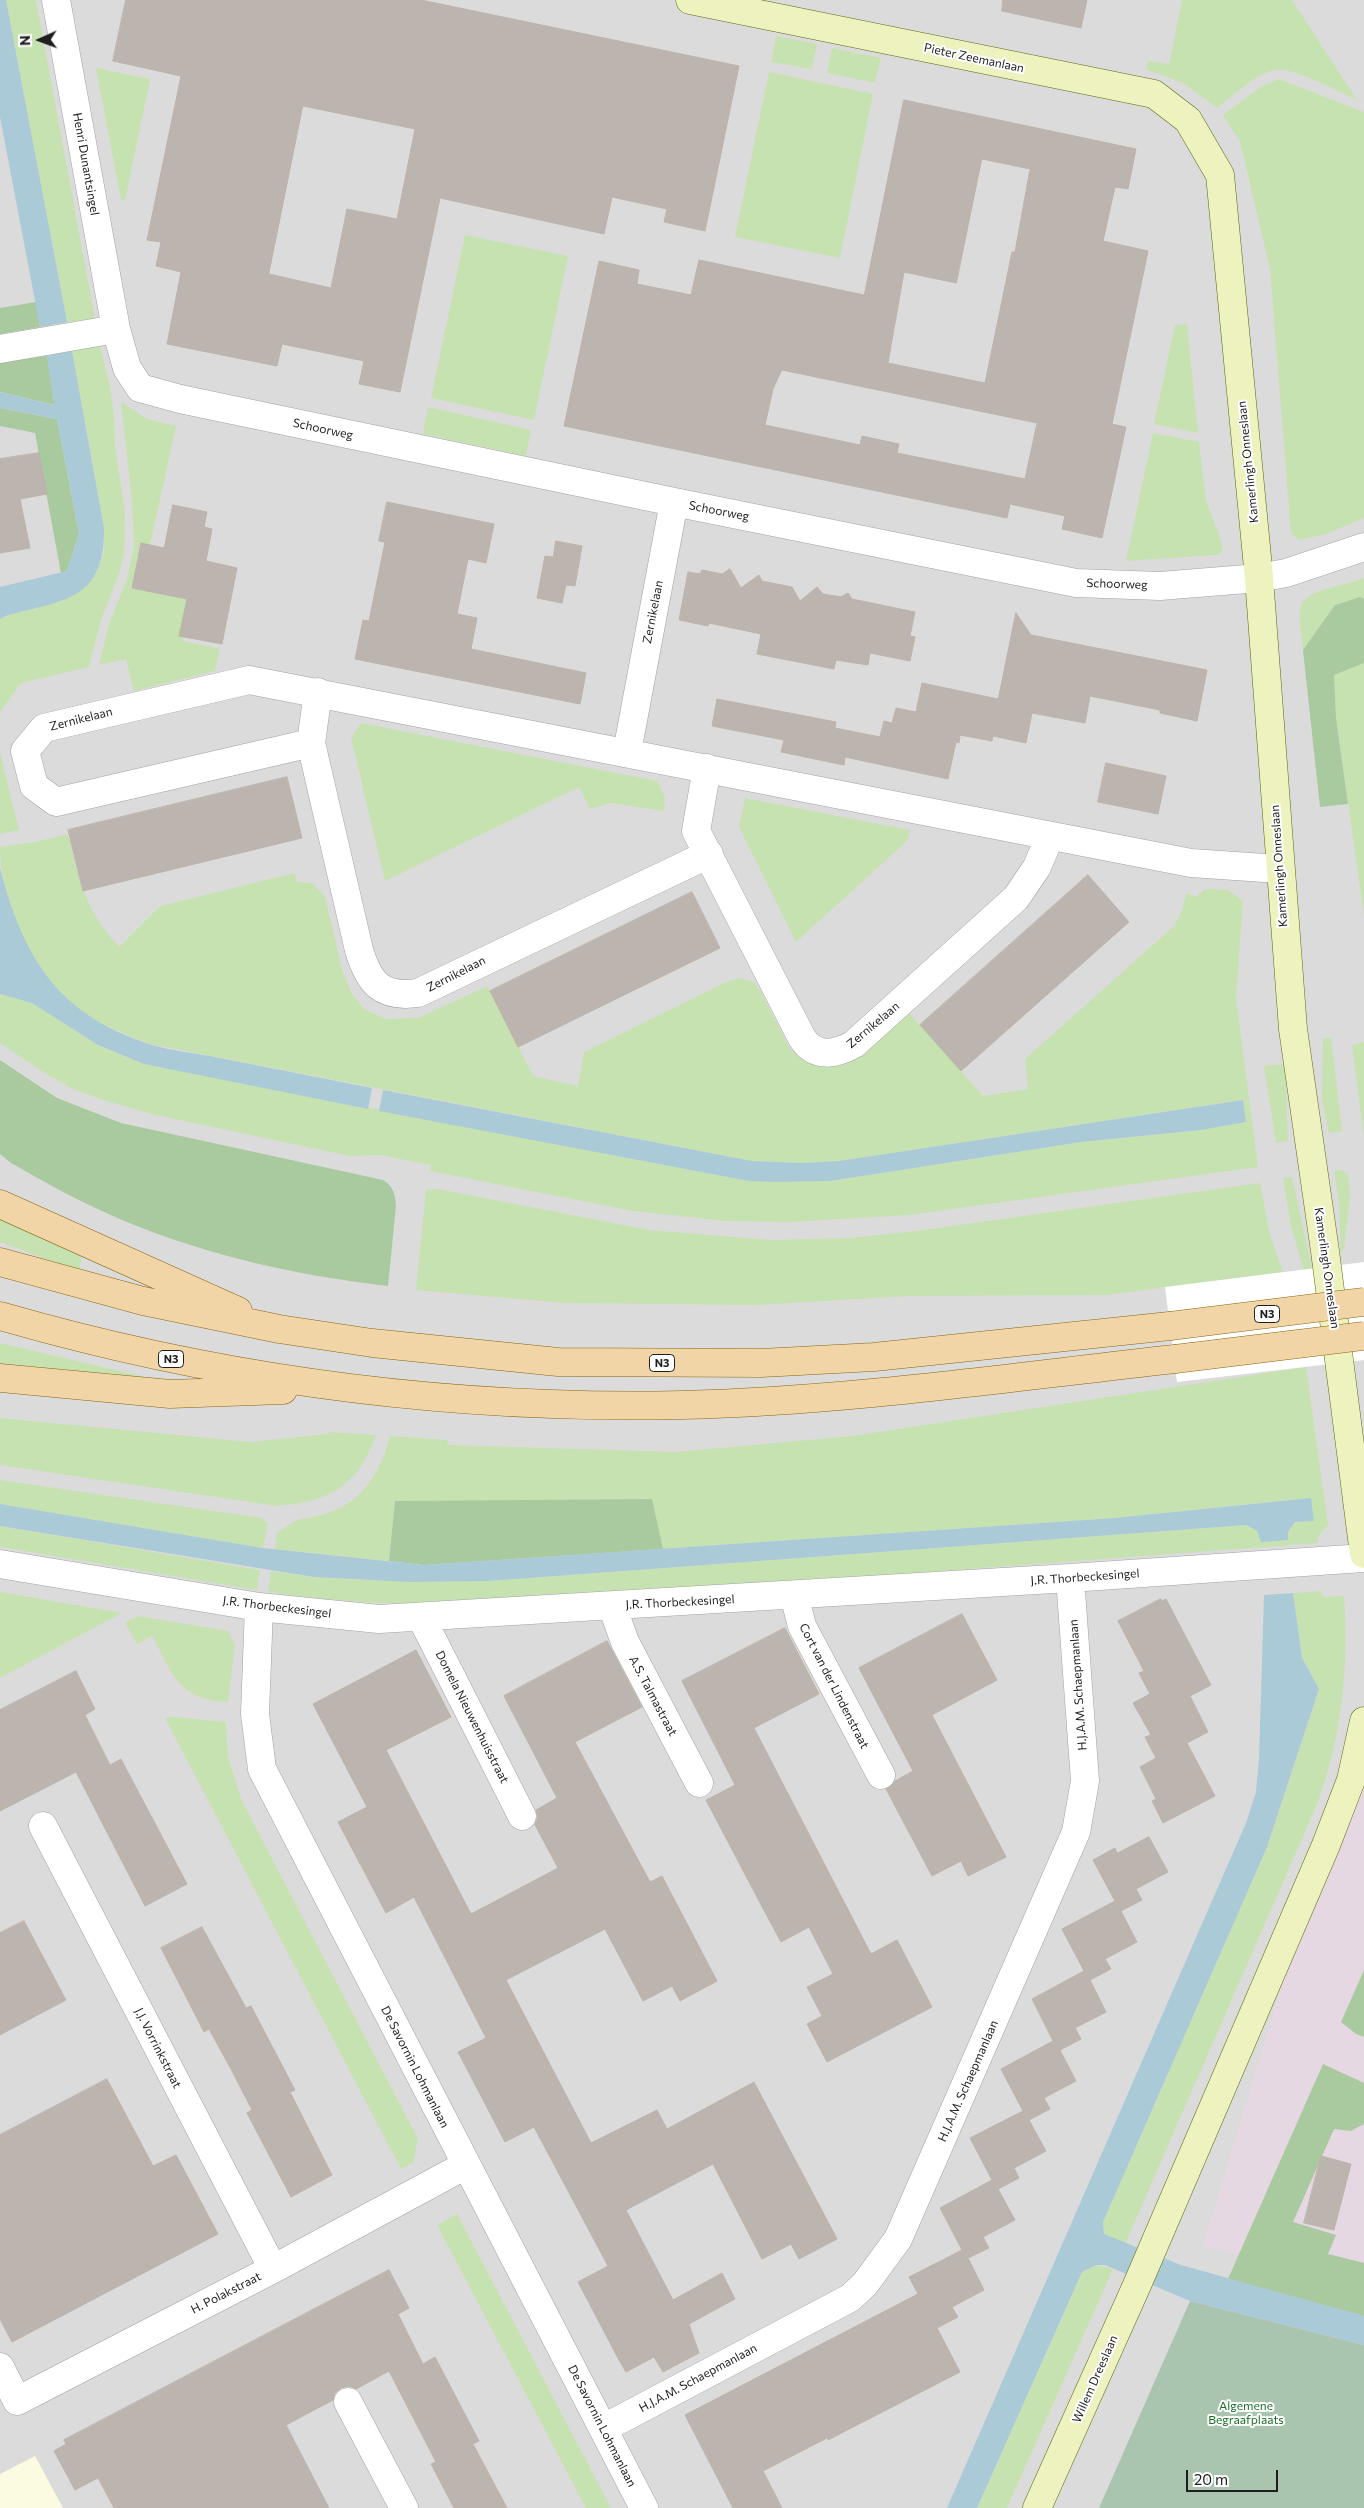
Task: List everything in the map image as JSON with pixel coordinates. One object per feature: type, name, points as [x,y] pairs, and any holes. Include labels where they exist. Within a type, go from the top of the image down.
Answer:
[{"type":"main road","name":"N3","points":[[0,1204],[278,1329]]},
{"type":"main road","name":"N3","points":[[0,1262],[143,1301],[278,1329],[372,1343],[558,1362],[761,1363],[874,1357],[1170,1326],[1364,1302]]},
{"type":"main road","name":"N3","points":[[0,1316],[81,1340],[185,1362],[345,1388],[492,1401],[572,1405],[682,1405],[906,1391],[1364,1336]]},
{"type":"main road","name":"N3","points":[[0,1378],[170,1394],[345,1388]]},
{"type":"street","name":"Henri Dunantsingel","points":[[56,0],[116,329]]},
{"type":"street","name":"Pieter Zeemanlaan","points":[[690,0],[1154,94],[1188,120],[1220,175]]},
{"type":"street","name":"Kamerlingh Onneslaan","points":[[1220,175],[1260,578],[1279,869],[1293,1029],[1326,1260],[1364,1556]]},
{"type":"street","points":[[0,348],[116,329]]},
{"type":"street","name":"Schoorweg","points":[[116,329],[127,368],[131,375],[140,388],[159,394],[674,502],[1076,583],[1160,586],[1260,578],[1286,574],[1364,547]]},
{"type":"street","name":"Zernikelaan","points":[[627,752],[674,502]]},
{"type":"street","name":"Zernikelaan","points":[[311,743],[56,802],[34,786],[25,751],[44,728],[249,680],[1191,863],[1279,869]]},
{"type":"street","name":"Zernikelaan","points":[[318,692],[311,743],[364,966],[374,984],[384,990],[418,993],[709,854]]},
{"type":"street","name":"Zernikelaan","points":[[708,768],[696,831],[802,1038],[810,1048],[818,1052],[834,1053],[854,1044],[1016,898],[1036,868],[1050,836]]},
{"type":"street","name":"J.R. Thorbeckesingel","points":[[0,1564],[259,1607],[379,1619],[1070,1578],[1292,1563],[1364,1556]]},
{"type":"street","name":"H.J.A.M. Schaepmanlaan","points":[[604,2428],[850,2298],[881,2265],[898,2239],[1076,1832],[1085,1781],[1070,1578]]},
{"type":"street","name":"Cort van der Lindenstraat","points":[[794,1595],[802,1626],[881,1775]]},
{"type":"street","name":"A.S. Talmastraat","points":[[612,1606],[625,1642],[698,1784]]},
{"type":"street","name":"De Savornin Lohmanlaan","points":[[259,1607],[255,1714],[262,1769],[644,2508]]},
{"type":"street","name":"Domela Nieuwenhuisstraat","points":[[421,1617],[522,1816]]},
{"type":"street","name":"Willem Dreeslaan","points":[[1037,2508],[1137,2285],[1326,1845],[1350,1780],[1364,1721]]},
{"type":"street","name":"J.J. Vorrinkstraat","points":[[43,1826],[273,2269]]},
{"type":"street","name":"H. Polakstraat","points":[[0,2367],[17,2400],[273,2269],[466,2165]]},
{"type":"street","points":[[348,2402],[404,2508]]},
{"type":"shaded area","points":[[0,0],[1364,0],[1364,2508],[0,2508]]},
{"type":"shaded area","points":[[1364,1713],[1364,2282],[1203,2246]]},
{"type":"shaded area","points":[[35,2456],[63,2508],[0,2508],[0,2474]]},
{"type":"green space","points":[[6,0],[36,0],[95,319],[67,322]]},
{"type":"green space","points":[[1182,0],[1292,0],[1357,100],[1292,72],[1274,70],[1251,81],[1217,108],[1183,83],[1145,69],[1148,61],[1169,64]]},
{"type":"green space","points":[[776,36],[817,44],[812,69],[771,62]]},
{"type":"green space","points":[[832,48],[881,58],[875,83],[827,73]]},
{"type":"green space","points":[[96,68],[150,79],[125,201],[121,200]]},
{"type":"green space","points":[[769,72],[873,94],[840,258],[735,237]]},
{"type":"green space","points":[[1279,79],[1364,112],[1364,518],[1326,534],[1300,540],[1291,534],[1270,269],[1240,142],[1223,115],[1262,86]]},
{"type":"green space","points":[[465,235],[568,256],[534,420],[431,398]]},
{"type":"green space","points":[[36,302],[40,327],[0,334],[0,308]]},
{"type":"green space","points":[[1187,324],[1198,433],[1154,424],[1175,325]]},
{"type":"green space","points":[[100,345],[110,387],[114,415],[115,447],[125,512],[124,552],[120,571],[101,620],[89,667],[21,683],[0,712],[0,619],[97,572],[104,552],[104,528],[72,351]]},
{"type":"green space","points":[[47,356],[55,405],[0,392],[0,361]]},
{"type":"green space","points":[[121,402],[147,419],[176,426],[150,545],[140,544],[132,587],[161,593],[188,593],[180,636],[184,637],[183,641],[220,649],[215,671],[134,691],[126,659],[99,665],[109,624],[127,579],[134,547],[132,502]]},
{"type":"green space","points":[[428,407],[531,430],[526,456],[423,434]]},
{"type":"green space","points":[[0,408],[57,419],[79,534],[67,571],[61,573],[35,433],[0,426]]},
{"type":"green space","points":[[1153,433],[1199,442],[1206,501],[1223,550],[1217,555],[1126,561]]},
{"type":"green space","points":[[1364,578],[1364,599],[1360,597],[1335,605],[1303,650],[1300,611],[1308,597],[1316,592]]},
{"type":"green space","points":[[1360,597],[1364,599],[1364,663],[1334,675],[1336,718],[1348,804],[1320,807],[1303,650],[1335,605]]},
{"type":"green space","points":[[1364,663],[1364,916],[1336,718],[1334,675]]},
{"type":"green space","points":[[361,723],[657,781],[665,797],[664,811],[611,803],[590,809],[579,787],[385,881],[351,738]]},
{"type":"green space","points":[[0,752],[19,830],[0,834]]},
{"type":"green space","points":[[745,798],[910,830],[908,840],[796,942],[739,827]]},
{"type":"green space","points":[[68,834],[85,894],[98,920],[119,947],[160,906],[295,873],[297,882],[312,883],[325,897],[343,973],[352,994],[364,1009],[386,1019],[418,1018],[488,986],[533,1076],[578,1086],[584,1052],[724,983],[739,978],[754,982],[791,1051],[803,1060],[819,1066],[839,1065],[855,1060],[909,1013],[983,1096],[1028,1089],[1025,1059],[1174,926],[1183,908],[1186,893],[1196,897],[1205,889],[1228,890],[1243,901],[1236,998],[1258,1167],[909,1215],[791,1222],[726,1221],[633,1211],[430,1171],[431,1165],[380,1155],[350,1156],[156,1115],[106,1101],[73,1089],[43,1072],[0,1043],[0,994],[32,1003],[98,1045],[144,1064],[749,1181],[830,1181],[1081,1142],[1201,1130],[1246,1122],[1242,1100],[839,1161],[802,1163],[752,1161],[150,1044],[92,1018],[59,991],[31,955],[12,913],[1,869],[0,847],[35,842]]},
{"type":"green space","points":[[1331,1037],[1342,1131],[1329,1133],[1322,1098],[1323,1039]]},
{"type":"green space","points":[[1364,1042],[1364,1138],[1352,1045]]},
{"type":"green space","points":[[0,1060],[57,1098],[121,1123],[383,1180],[390,1185],[393,1191],[396,1206],[388,1286],[279,1268],[206,1250],[136,1226],[90,1206],[11,1163],[0,1154]]},
{"type":"green space","points":[[1285,1064],[1288,1141],[1276,1143],[1264,1066]]},
{"type":"green space","points":[[1342,1170],[1348,1174],[1350,1195],[1344,1249],[1341,1253],[1339,1204],[1334,1171]]},
{"type":"green space","points":[[1292,1177],[1312,1269],[1304,1270],[1291,1227],[1283,1178]]},
{"type":"green space","points":[[1260,1183],[1270,1235],[1283,1272],[1106,1295],[908,1296],[757,1305],[565,1303],[416,1290],[426,1190],[438,1189],[649,1230],[770,1240],[852,1238],[923,1230]]},
{"type":"green space","points":[[0,1217],[83,1249],[79,1271],[0,1242]]},
{"type":"green space","points":[[0,1343],[167,1382],[0,1365]]},
{"type":"green space","points":[[1306,1367],[1328,1525],[1318,1537],[1318,1543],[510,1603],[389,1603],[268,1592],[271,1571],[314,1577],[361,1580],[488,1581],[1247,1525],[1257,1531],[1288,1539],[1288,1532],[1296,1522],[1313,1520],[1311,1498],[1115,1518],[663,1549],[652,1499],[395,1501],[389,1561],[275,1549],[277,1533],[295,1521],[331,1512],[343,1506],[362,1491],[376,1472],[390,1436],[447,1440],[448,1445],[676,1452],[852,1436]]},
{"type":"green space","points":[[0,1418],[251,1442],[328,1434],[329,1432],[376,1435],[369,1453],[360,1467],[339,1488],[312,1500],[277,1506],[0,1465]]},
{"type":"green space","points":[[0,1480],[262,1518],[268,1524],[263,1548],[0,1504]]},
{"type":"green space","points":[[652,1499],[663,1549],[424,1565],[389,1561],[395,1501]]},
{"type":"green space","points":[[0,1526],[260,1570],[257,1590],[0,1547]]},
{"type":"green space","points":[[1322,1591],[1323,1597],[1344,1596],[1345,1622],[1342,1700],[1333,1752],[1326,1777],[1318,1802],[1125,2244],[1104,2234],[1103,2222],[1267,1847],[1319,1690],[1302,1658],[1293,1593]]},
{"type":"green space","points":[[0,1592],[122,1613],[0,1678]]},
{"type":"green space","points":[[138,1616],[228,1631],[235,1646],[228,1702],[211,1700],[187,1690],[172,1673],[152,1636],[137,1644],[125,1623]]},
{"type":"green space","points":[[175,1717],[226,1722],[228,1757],[241,1799],[418,2139],[413,2163],[401,2169],[165,1718]]},
{"type":"green space","points":[[1364,1970],[1364,2037],[1356,2034],[1341,2022]]},
{"type":"green space","points":[[1323,2064],[1364,2083],[1364,2124],[1351,2131],[1334,2129],[1293,2222],[1336,2235],[1328,2254],[1364,2263],[1364,2316],[1228,2279]]},
{"type":"green space","points":[[457,2214],[611,2508],[586,2508],[437,2225]]},
{"type":"green space","points":[[1096,2265],[1113,2269],[1007,2508],[977,2508],[1082,2272]]},
{"type":"green space","name":"Algemene Begraafplaats","points":[[1190,2301],[1364,2345],[1364,2508],[1099,2508]]},
{"type":"water","points":[[0,0],[6,0],[67,322],[40,327],[0,117]]},
{"type":"water","points":[[72,351],[104,528],[103,552],[97,570],[89,583],[78,593],[64,600],[8,615],[0,619],[0,587],[67,571],[79,534],[57,419],[0,408],[0,392],[54,405],[47,356]]},
{"type":"water","points":[[0,868],[20,929],[33,955],[67,999],[90,1016],[117,1031],[149,1044],[372,1088],[368,1109],[144,1064],[98,1045],[32,1003],[0,994]]},
{"type":"water","points":[[383,1090],[752,1161],[802,1163],[839,1161],[1243,1100],[1246,1122],[1201,1130],[1081,1142],[830,1181],[749,1181],[379,1111]]},
{"type":"water","points":[[1311,1498],[1314,1521],[1295,1522],[1288,1532],[1288,1540],[1261,1542],[1257,1531],[1247,1525],[488,1581],[409,1582],[314,1577],[0,1526],[0,1504],[263,1548],[424,1565],[1115,1518]]},
{"type":"water","points":[[1293,1593],[1302,1658],[1319,1689],[1267,1847],[1103,2222],[1104,2234],[1181,2265],[1364,2316],[1364,2345],[1190,2301],[1105,2265],[1096,2265],[1082,2272],[977,2508],[947,2508],[1246,1823],[1256,1792],[1259,1758],[1264,1595]]},
{"type":"pier","points":[[1364,1262],[1364,1360],[1177,1382],[1165,1287]]},
{"type":"building","points":[[126,0],[421,0],[739,66],[705,231],[664,222],[667,209],[612,197],[604,234],[440,198],[400,392],[359,384],[364,361],[282,344],[277,366],[167,344],[181,272],[156,266],[161,242],[147,240],[181,76],[113,61]],"holes":[[[303,106],[415,129],[397,219],[347,209],[331,288],[269,274]]]},
{"type":"building","points":[[1003,0],[1087,0],[1081,28],[1002,11]]},
{"type":"building","points":[[904,100],[1136,149],[1128,189],[1115,187],[1103,241],[1148,251],[1112,424],[1126,427],[1102,538],[1062,529],[1065,516],[1010,504],[1007,518],[564,426],[599,261],[639,270],[637,284],[691,295],[699,260],[864,295]],"holes":[[[982,159],[1030,169],[1015,252],[1012,252],[985,383],[888,363],[904,272],[956,283]],[[782,370],[1037,423],[1025,479],[897,453],[899,444],[862,436],[860,445],[765,425],[773,389]]]},
{"type":"building","points":[[39,453],[47,494],[20,499],[30,548],[0,553],[0,459]]},
{"type":"building","points":[[387,502],[494,524],[486,563],[468,559],[457,614],[477,618],[471,649],[586,673],[580,704],[355,659],[363,620],[369,621],[385,542],[379,541]]},
{"type":"building","points":[[173,505],[207,512],[204,527],[212,529],[206,561],[237,568],[222,644],[179,636],[187,599],[132,588],[141,543],[164,548]]},
{"type":"building","points":[[556,541],[582,546],[575,586],[566,585],[562,603],[537,598],[545,556],[553,557]]},
{"type":"building","points":[[730,569],[741,588],[759,575],[762,581],[792,587],[800,601],[817,587],[823,594],[841,597],[848,593],[852,599],[915,612],[910,636],[915,637],[910,661],[870,653],[868,665],[836,660],[834,669],[757,654],[761,634],[709,623],[708,626],[679,620],[688,572],[700,574],[702,570],[722,574]]},
{"type":"building","points":[[1016,613],[1031,635],[1207,670],[1197,721],[1160,713],[1160,710],[1090,696],[1085,723],[1032,713],[1026,743],[993,736],[992,741],[960,735],[959,743],[956,742],[948,779],[845,757],[844,765],[781,752],[784,740],[712,726],[717,699],[836,722],[835,728],[880,737],[884,721],[892,723],[896,708],[916,712],[922,683],[998,699]]},
{"type":"building","points":[[1106,763],[1166,776],[1158,814],[1098,802]]},
{"type":"building","points":[[287,777],[302,838],[83,891],[68,830]]},
{"type":"building","points":[[1088,875],[1129,922],[961,1071],[920,1025]]},
{"type":"building","points":[[692,892],[720,948],[518,1047],[490,991]]},
{"type":"building","points":[[1161,1599],[1162,1601],[1166,1599],[1211,1685],[1190,1696],[1208,1732],[1187,1743],[1215,1796],[1163,1823],[1152,1801],[1156,1799],[1140,1767],[1156,1758],[1145,1737],[1151,1735],[1133,1703],[1150,1694],[1139,1673],[1144,1671],[1118,1621]]},
{"type":"building","points":[[962,1614],[997,1680],[932,1715],[1006,1857],[968,1876],[961,1861],[932,1876],[886,1789],[895,1781],[913,1771],[859,1668]]},
{"type":"building","points":[[785,1628],[819,1694],[754,1728],[871,1954],[897,1940],[932,2007],[827,2062],[807,2024],[822,2016],[807,1987],[833,1974],[809,1927],[781,1942],[706,1800],[735,1785],[682,1681]]},
{"type":"building","points":[[607,1641],[642,1707],[575,1742],[650,1882],[662,1876],[717,1981],[680,2001],[672,1986],[643,2001],[605,1929],[506,1980],[591,2143],[657,2110],[667,2129],[754,2082],[837,2239],[799,2259],[791,2244],[762,2259],[713,2164],[626,2210],[673,2300],[722,2273],[735,2299],[689,2324],[699,2353],[663,2372],[654,2357],[626,2372],[578,2282],[608,2266],[534,2127],[505,2142],[458,2052],[486,2038],[414,1897],[386,1913],[338,1822],[367,1807],[313,1704],[416,1650],[451,1717],[386,1750],[471,1914],[558,1868],[535,1825],[538,1817],[536,1810],[557,1798],[504,1696]]},
{"type":"building","points":[[76,1671],[95,1709],[85,1715],[110,1765],[121,1759],[187,1884],[145,1906],[76,1772],[0,1811],[0,1710]]},
{"type":"building","points":[[1149,1837],[1168,1872],[1136,1889],[1142,1900],[1121,1911],[1137,1942],[1105,1959],[1111,1969],[1090,1980],[1106,2012],[1075,2028],[1081,2039],[1060,2050],[1076,2081],[1044,2098],[1050,2109],[1029,2120],[1046,2151],[1014,2168],[1019,2178],[998,2189],[1015,2220],[983,2237],[989,2248],[968,2258],[984,2290],[952,2307],[958,2317],[937,2328],[960,2372],[763,2471],[782,2508],[733,2508],[685,2415],[918,2294],[909,2277],[962,2250],[940,2208],[992,2180],[970,2138],[1023,2111],[1001,2069],[1053,2041],[1032,1999],[1084,1971],[1062,1929],[1115,1901],[1093,1860],[1115,1848],[1117,1853]]},
{"type":"building","points":[[24,1921],[66,2000],[0,2035],[0,1933]]},
{"type":"building","points":[[202,1927],[246,2008],[251,2006],[295,2090],[290,2092],[332,2175],[291,2197],[247,2113],[252,2110],[231,2069],[209,2029],[204,2032],[161,1948]]},
{"type":"building","points":[[107,2079],[153,2166],[176,2155],[218,2234],[12,2342],[0,2319],[0,2135]]},
{"type":"building","points":[[1321,2156],[1351,2164],[1334,2230],[1304,2223]]},
{"type":"building","points":[[389,2270],[409,2308],[398,2314],[423,2364],[435,2357],[479,2441],[473,2444],[507,2508],[454,2508],[431,2464],[436,2462],[389,2371],[356,2389],[349,2386],[341,2388],[335,2393],[333,2400],[286,2425],[329,2508],[114,2508],[98,2478],[75,2490],[54,2451],[66,2444],[64,2440]]}]
